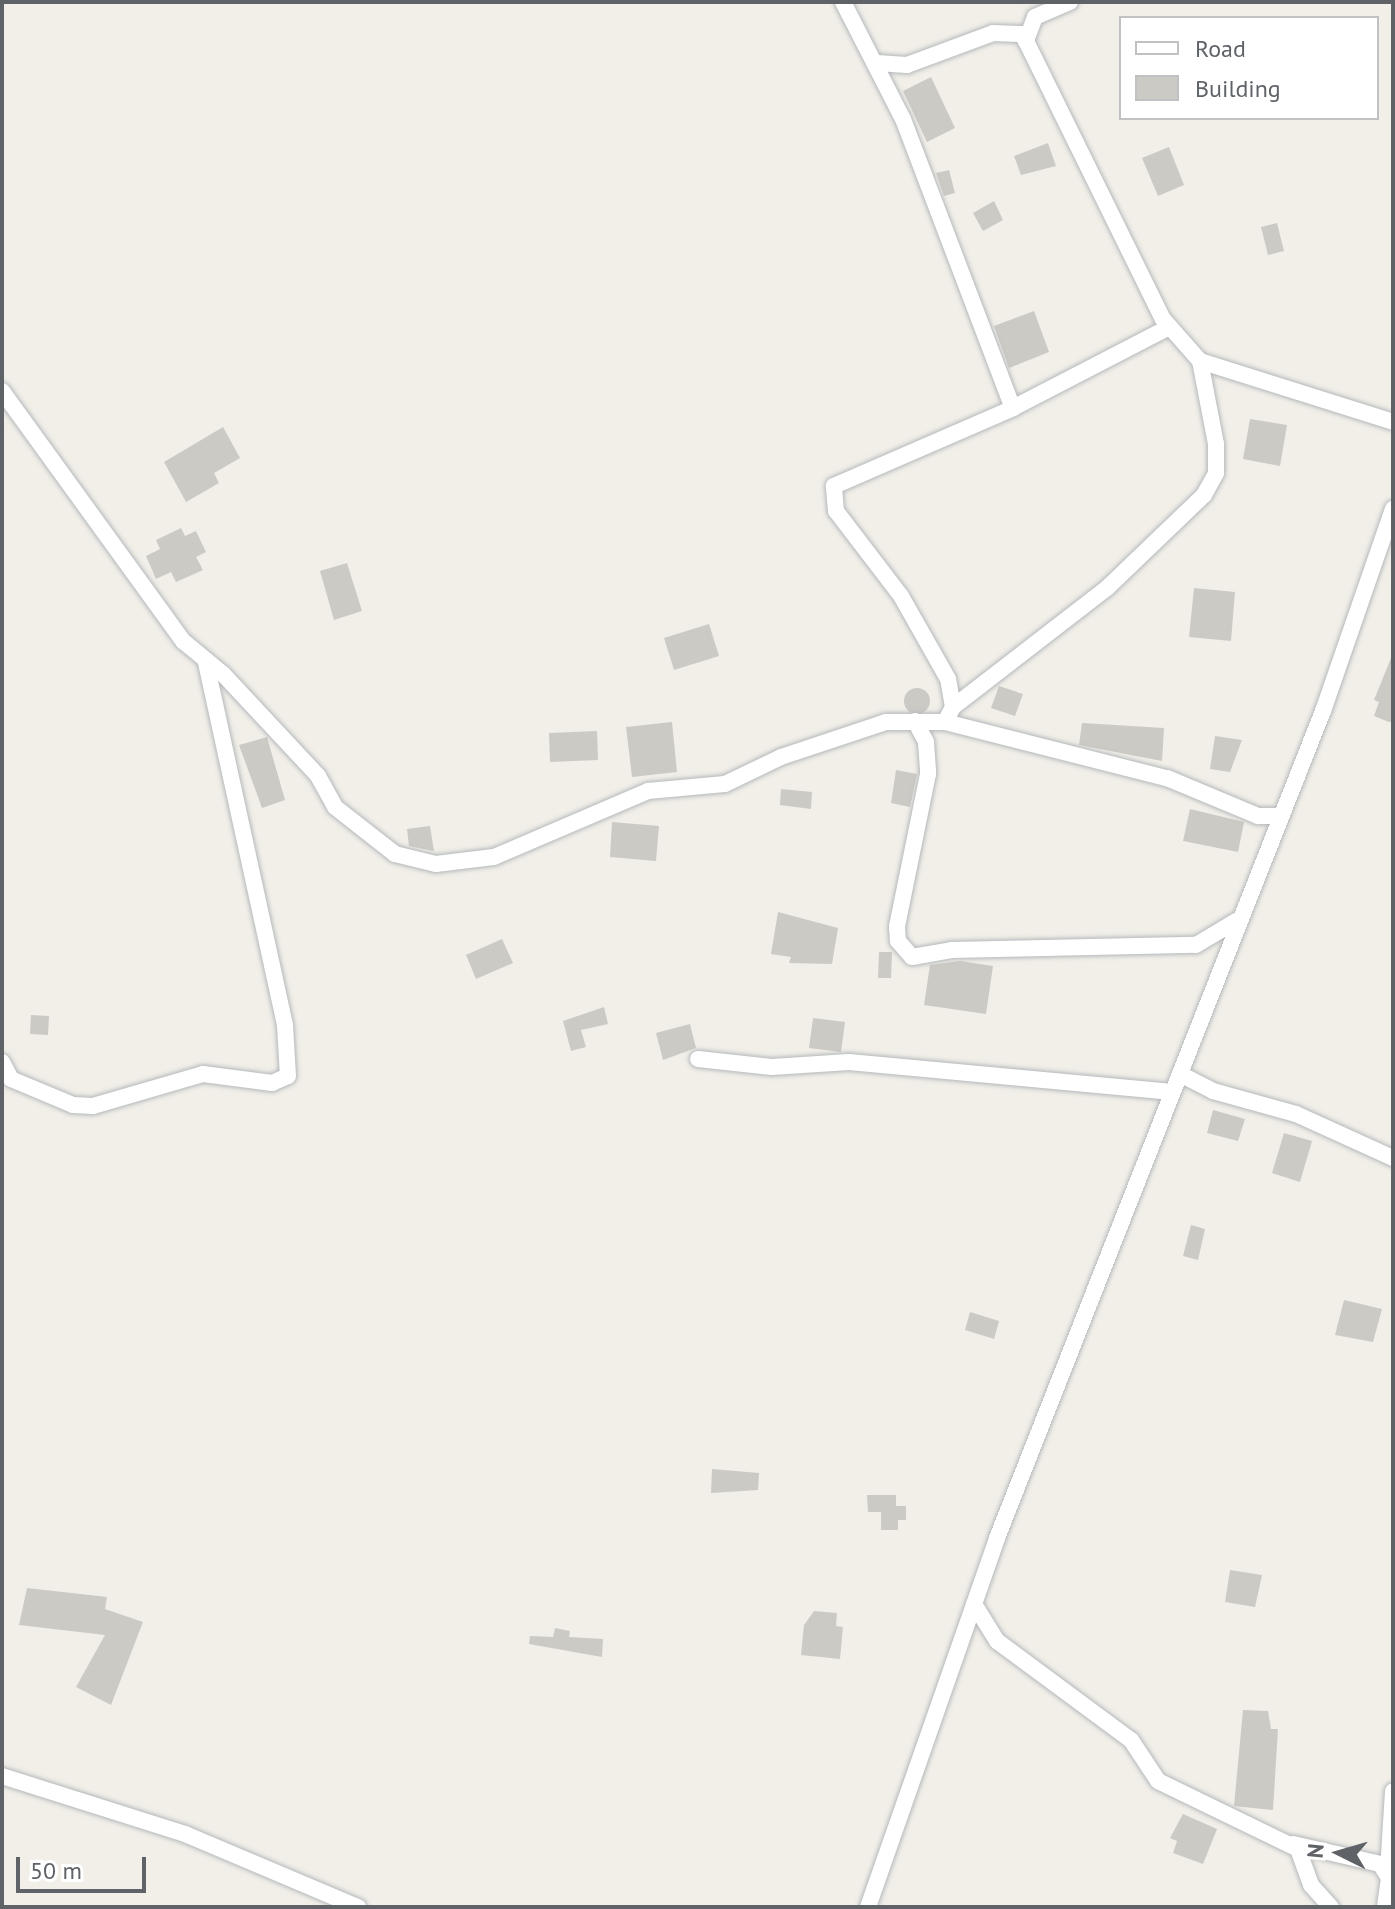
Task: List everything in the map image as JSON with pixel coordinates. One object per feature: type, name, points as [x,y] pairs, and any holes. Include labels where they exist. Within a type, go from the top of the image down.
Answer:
[{"type":"street","points":[[843,2],[877,63],[1013,408]]},
{"type":"street","points":[[1026,34],[1035,17],[1070,2]]},
{"type":"street","points":[[877,63],[907,65],[993,33],[1026,34]]},
{"type":"street","points":[[1026,34],[1169,327],[1200,361],[1393,422]]},
{"type":"street","points":[[949,715],[948,679],[901,596],[836,511],[832,495],[841,482],[1013,408],[1169,327]]},
{"type":"street","points":[[949,715],[1107,588],[1204,495],[1216,473],[1216,444],[1200,361]]},
{"type":"street","points":[[2,391],[183,641],[318,776],[335,807],[395,854],[436,864],[494,857],[540,841],[612,802],[679,786],[725,784],[781,757],[886,722],[949,715],[1167,778],[1258,816],[1280,816]]},
{"type":"street","points":[[868,1907],[974,1604],[1180,1074],[1236,921],[1280,816],[1393,509]]},
{"type":"street","points":[[2,1062],[21,1084],[62,1104],[83,1105],[203,1074],[272,1083],[288,1076],[285,1025],[206,662]]},
{"type":"street","points":[[915,721],[926,742],[928,774],[897,927],[898,941],[912,957],[951,950],[1196,945],[1236,921]]},
{"type":"street","points":[[698,1059],[772,1067],[849,1062],[1173,1092]]},
{"type":"street","points":[[1180,1074],[1224,1095],[1296,1114],[1393,1158]]},
{"type":"street","points":[[974,1604],[997,1641],[1131,1740],[1158,1781],[1293,1844],[1380,1864],[1388,1871]]},
{"type":"street","points":[[2,1776],[185,1834],[358,1907]]},
{"type":"street","points":[[1385,1907],[1393,1791]]},
{"type":"street","points":[[1293,1844],[1311,1885],[1331,1907]]},
{"type":"building","points":[[931,77],[955,128],[927,142],[903,91]]},
{"type":"building","points":[[1048,143],[1056,166],[1021,175],[1014,156]]},
{"type":"building","points":[[1169,147],[1184,185],[1158,196],[1142,158]]},
{"type":"building","points":[[949,170],[955,193],[944,196],[936,173]]},
{"type":"building","points":[[994,201],[1003,220],[983,231],[973,213]]},
{"type":"building","points":[[1277,223],[1284,251],[1268,255],[1261,227]]},
{"type":"building","points":[[1034,311],[1049,352],[1009,368],[994,326]]},
{"type":"building","points":[[1250,419],[1287,425],[1280,466],[1243,459]]},
{"type":"building","points":[[223,427],[240,458],[214,473],[219,483],[186,502],[164,462]]},
{"type":"building","points":[[181,528],[185,536],[196,531],[206,552],[196,557],[203,570],[176,582],[171,572],[156,579],[146,556],[160,549],[156,540]]},
{"type":"building","points":[[347,563],[362,611],[334,620],[320,571]]},
{"type":"building","points":[[1194,588],[1235,592],[1231,641],[1189,637]]},
{"type":"building","points":[[709,624],[719,656],[674,670],[664,638]]},
{"type":"building","points":[[1393,653],[1393,721],[1389,722],[1374,716],[1379,702],[1374,700]]},
{"type":"building","points":[[999,686],[1023,694],[1015,716],[991,708]]},
{"type":"building","points":[[917,688],[926,692],[930,701],[926,710],[917,714],[908,710],[904,701],[908,692]]},
{"type":"building","points":[[672,722],[677,772],[632,777],[626,727]]},
{"type":"building","points":[[1082,723],[1164,728],[1162,761],[1079,745]]},
{"type":"building","points":[[597,731],[598,760],[550,762],[549,733]]},
{"type":"building","points":[[1215,736],[1242,740],[1230,772],[1210,769]]},
{"type":"building","points":[[267,737],[285,800],[262,808],[239,745]]},
{"type":"building","points":[[896,770],[917,774],[910,807],[891,803]]},
{"type":"building","points":[[781,789],[812,792],[811,809],[780,805]]},
{"type":"building","points":[[1190,809],[1244,822],[1238,852],[1183,841]]},
{"type":"building","points":[[612,822],[659,826],[656,861],[610,857]]},
{"type":"building","points":[[430,826],[434,851],[409,846],[407,829]]},
{"type":"building","points":[[778,912],[838,928],[832,964],[789,963],[791,957],[771,954]]},
{"type":"building","points":[[502,939],[513,963],[476,979],[466,955]]},
{"type":"building","points":[[879,952],[892,952],[891,978],[878,978]]},
{"type":"building","points":[[960,961],[993,966],[986,1014],[924,1005],[930,965]]},
{"type":"building","points":[[604,1007],[608,1024],[581,1030],[586,1047],[571,1051],[563,1021]]},
{"type":"building","points":[[31,1015],[49,1016],[48,1035],[30,1034]]},
{"type":"building","points":[[813,1018],[845,1022],[841,1052],[809,1048]]},
{"type":"building","points":[[690,1024],[696,1048],[663,1060],[656,1033]]},
{"type":"building","points":[[1213,1110],[1245,1119],[1238,1141],[1207,1133]]},
{"type":"building","points":[[1284,1133],[1312,1141],[1300,1182],[1272,1173]]},
{"type":"building","points":[[1191,1225],[1205,1229],[1198,1260],[1183,1256]]},
{"type":"building","points":[[1344,1300],[1382,1309],[1373,1342],[1335,1335]]},
{"type":"building","points":[[970,1312],[999,1321],[994,1339],[965,1330]]},
{"type":"building","points":[[712,1469],[759,1473],[758,1490],[711,1493]]},
{"type":"building","points":[[867,1495],[896,1495],[896,1506],[906,1506],[906,1520],[898,1520],[898,1530],[881,1530],[881,1512],[868,1512]]},
{"type":"building","points":[[1230,1570],[1262,1575],[1255,1607],[1225,1602]]},
{"type":"building","points":[[27,1588],[107,1597],[105,1609],[143,1622],[111,1705],[76,1687],[105,1635],[19,1625]]},
{"type":"building","points":[[814,1611],[837,1613],[836,1626],[843,1627],[840,1659],[801,1655],[804,1625]]},
{"type":"building","points":[[555,1628],[570,1631],[569,1637],[603,1639],[602,1657],[529,1644],[530,1636],[553,1637]]},
{"type":"building","points":[[1243,1710],[1268,1711],[1271,1729],[1278,1729],[1273,1810],[1234,1806]]},
{"type":"building","points":[[1183,1814],[1217,1829],[1203,1864],[1173,1853],[1177,1841],[1170,1838]]}]
